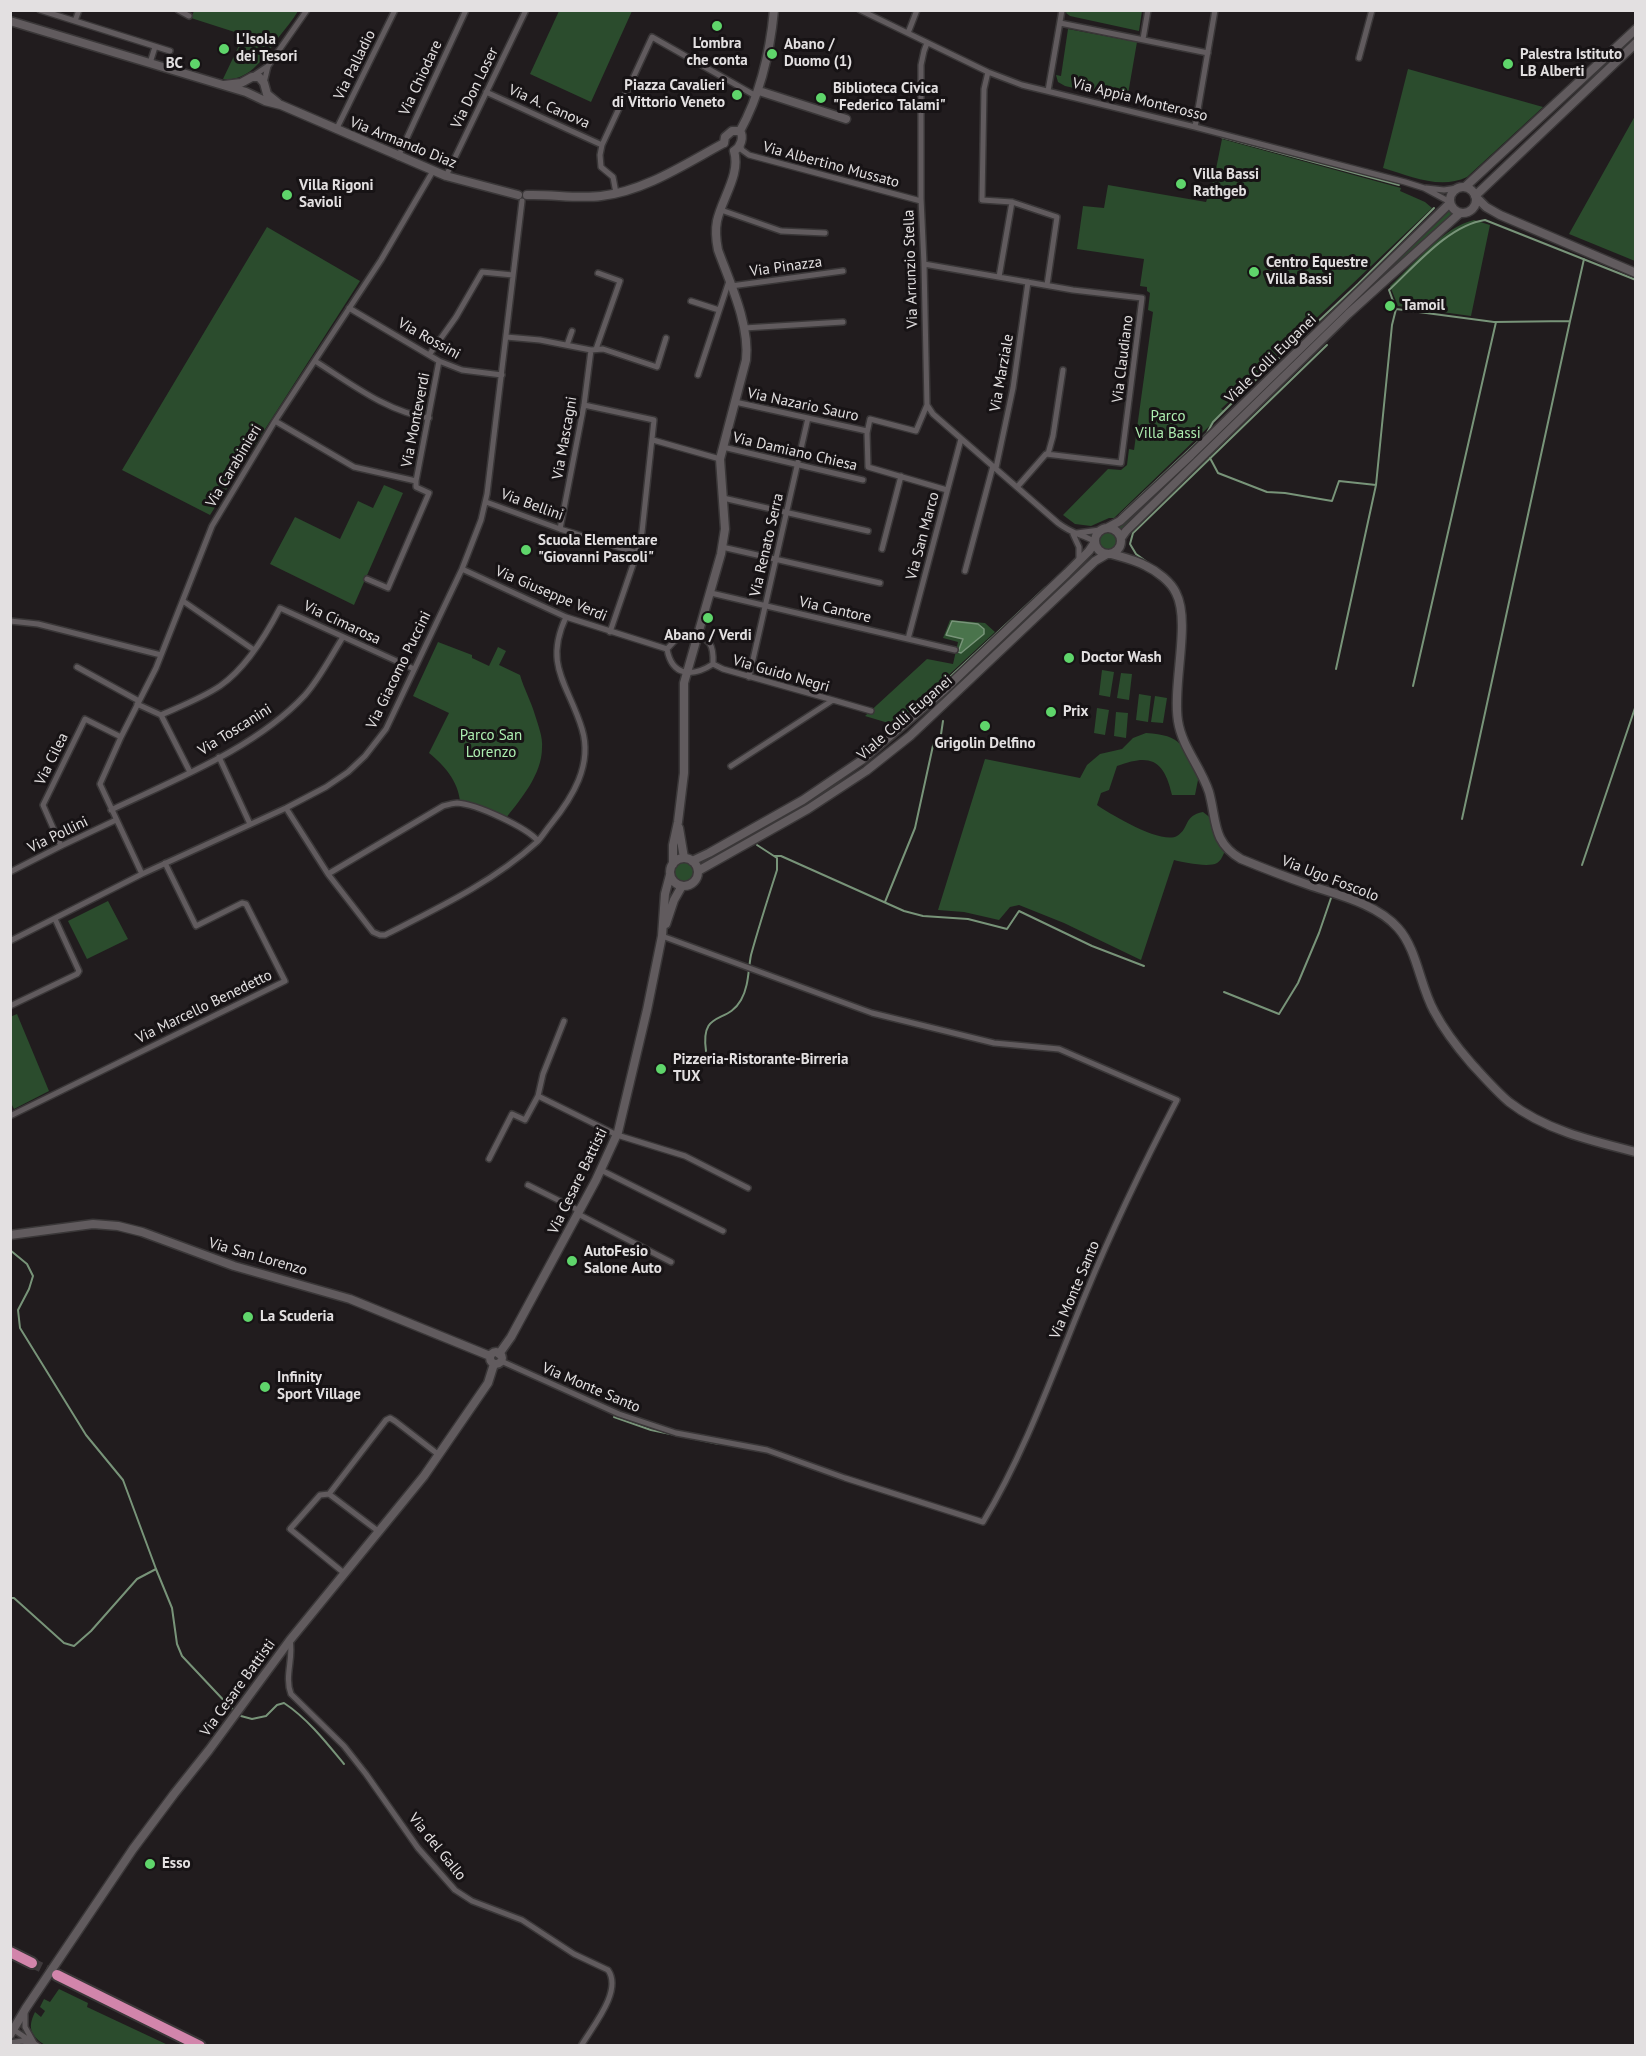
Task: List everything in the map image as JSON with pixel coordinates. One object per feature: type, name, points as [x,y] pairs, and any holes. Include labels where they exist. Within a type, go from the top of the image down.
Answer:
[{"type":"highway","points":[[10,1952],[32,1963]]},
{"type":"highway","points":[[57,1975],[200,2046]]},
{"type":"main road","points":[[740,131],[732,130],[725,137],[726,148],[737,148],[742,136],[740,131],[757,94],[769,50],[774,10]]},
{"type":"main road","name":"Via Armando Diaz","points":[[10,21],[251,94],[446,177],[523,197],[581,197],[616,193],[655,179],[724,143]]},
{"type":"main road","name":"Viale Colli Euganei","points":[[688,860],[709,853],[803,800],[862,760],[943,691],[1089,551],[1096,535],[1120,521],[1191,455],[1450,203],[1451,194],[1461,188],[1635,29]]},
{"type":"main road","points":[[1500,215],[1471,210],[1475,204],[1475,196],[1635,43]]},
{"type":"main road","points":[[259,77],[264,85],[261,94],[251,94],[245,89],[249,79],[259,77]]},
{"type":"main road","name":"Via Armando Diaz","points":[[223,85],[249,79]]},
{"type":"main road","name":"Via Armando Diaz","points":[[264,85],[269,96],[281,105]]},
{"type":"main road","points":[[757,94],[846,119]]},
{"type":"main road","name":"Via Cesare Battisti","points":[[662,936],[665,894],[673,864],[673,845],[684,773],[686,672],[711,593],[722,547],[725,529],[720,459],[746,360],[747,347],[744,328],[718,250],[716,236],[721,210],[736,164],[737,148]]},
{"type":"main road","points":[[1461,188],[1472,190],[1486,207],[1500,215],[1635,273]]},
{"type":"main road","points":[[1450,203],[1460,213]]},
{"type":"main road","name":"Viale Colli Euganei","points":[[698,871],[808,809],[866,771],[910,736],[1095,561],[1118,549],[1126,531],[1341,321],[1460,213],[1471,210]]},
{"type":"main road","points":[[1104,529],[1116,530],[1121,539]]},
{"type":"main road","name":"Via Ugo Foscolo","points":[[1121,539],[1135,561]]},
{"type":"main road","points":[[1094,542],[1099,551],[1109,554]]},
{"type":"main road","name":"Via Ugo Foscolo","points":[[1109,554],[1135,561],[1158,573],[1175,591],[1180,603],[1182,619],[1177,690],[1178,721],[1185,743],[1204,778],[1222,844],[1230,853],[1241,859],[1364,905],[1389,920],[1398,927],[1411,950],[1425,993],[1444,1028],[1500,1093],[1516,1106],[1544,1122],[1583,1137],[1635,1152]]},
{"type":"main road","name":"Via Cesare Battisti","points":[[12,2032],[133,1849],[290,1640],[424,1476],[488,1383],[496,1359],[511,1337],[579,1212],[617,1135],[662,936],[674,900],[682,886],[694,882],[698,871],[688,860],[678,822]]},
{"type":"main road","points":[[673,864],[678,860],[688,860]]},
{"type":"main road","points":[[670,875],[674,883],[682,886]]},
{"type":"main road","name":"Via San Lorenzo","points":[[10,1235],[93,1224],[118,1226],[142,1232],[234,1266],[350,1299],[496,1359]]},
{"type":"street","points":[[40,10],[170,51]]},
{"type":"street","points":[[75,21],[79,10]]},
{"type":"street","points":[[178,10],[189,16]]},
{"type":"street","points":[[249,79],[268,66],[307,10]]},
{"type":"street","name":"Via Palladio","points":[[336,130],[395,10]]},
{"type":"street","name":"Via Chiodare","points":[[398,157],[466,10]]},
{"type":"street","name":"Via Don Loser","points":[[446,177],[526,10]]},
{"type":"street","name":"Via Appia Monterosso","points":[[861,10],[927,44],[1015,82],[1424,188],[1444,190],[1461,188]]},
{"type":"street","points":[[908,33],[917,10]]},
{"type":"street","points":[[1048,91],[1062,10]]},
{"type":"street","points":[[1143,39],[1148,10]]},
{"type":"street","points":[[1195,127],[1215,10]]},
{"type":"street","points":[[1359,58],[1372,10]]},
{"type":"street","points":[[1060,23],[1209,53]]},
{"type":"street","points":[[616,193],[613,177],[601,167],[602,145],[652,37],[725,80],[757,94]]},
{"type":"street","name":"Via Arrunzio Stella","points":[[927,44],[921,65],[921,200],[927,405]]},
{"type":"street","points":[[150,63],[155,47]]},
{"type":"street","points":[[264,85],[268,66]]},
{"type":"street","points":[[988,72],[984,89],[982,200],[1012,202],[1057,217],[1047,285]]},
{"type":"street","name":"Via A. Canova","points":[[486,92],[602,145]]},
{"type":"street","name":"Via Albertino Mussato","points":[[737,148],[749,155],[921,200]]},
{"type":"street","name":"Via Carabinieri","points":[[161,655],[212,526],[275,421],[381,260],[433,171]]},
{"type":"street","name":"Via Appia Monterosso","points":[[1424,188],[1450,203]]},
{"type":"street","name":"Via Giacomo Puccini","points":[[10,941],[142,874],[286,808],[326,787],[348,772],[365,756],[386,729],[462,569],[477,533],[486,502],[523,197]]},
{"type":"street","points":[[999,277],[1012,202]]},
{"type":"street","points":[[721,210],[780,231],[825,232]]},
{"type":"street","name":"Via Claudiano","points":[[924,264],[1047,285],[1139,297],[1143,300],[1121,463],[1048,454]]},
{"type":"street","name":"Via Pinazza","points":[[730,283],[843,271]]},
{"type":"street","points":[[429,355],[456,317],[482,272],[513,275]]},
{"type":"street","name":"Via Mascagni","points":[[560,529],[594,349],[620,281],[598,273]]},
{"type":"street","name":"Via Marziale","points":[[995,467],[1013,388],[1028,282]]},
{"type":"street","points":[[698,375],[730,283]]},
{"type":"street","points":[[691,301],[719,310]]},
{"type":"street","name":"Via Rossini","points":[[349,308],[439,361],[462,370],[502,375]]},
{"type":"street","points":[[744,328],[843,322]]},
{"type":"street","points":[[567,345],[572,331]]},
{"type":"street","points":[[506,337],[603,349],[657,367],[666,338]]},
{"type":"street","points":[[315,361],[398,411],[429,418]]},
{"type":"street","name":"Via Monteverdi","points":[[367,579],[388,588],[429,493],[416,487],[416,481],[439,361]]},
{"type":"street","points":[[1018,486],[1048,454],[1063,370]]},
{"type":"street","name":"Via Nazario Sauro","points":[[735,402],[867,431]]},
{"type":"street","points":[[584,405],[654,420],[642,532],[610,632]]},
{"type":"street","points":[[927,405],[933,414],[961,439],[1072,534],[1079,547],[1079,561]]},
{"type":"street","name":"Via Nazario Sauro","points":[[927,405],[916,431],[870,419],[867,431],[868,467],[947,490]]},
{"type":"street","name":"Via Renato Serra","points":[[749,677],[808,418]]},
{"type":"street","points":[[275,421],[354,467],[416,481]]},
{"type":"street","name":"Via San Marco","points":[[908,639],[961,439]]},
{"type":"street","points":[[653,440],[720,459]]},
{"type":"street","name":"Via Damiano Chiesa","points":[[723,447],[863,480]]},
{"type":"street","points":[[965,571],[995,467]]},
{"type":"street","points":[[882,549],[901,476]]},
{"type":"street","points":[[723,498],[868,531]]},
{"type":"street","name":"Via Bellini","points":[[486,502],[560,529],[637,553]]},
{"type":"street","points":[[1072,534],[1104,529]]},
{"type":"street","points":[[1072,534],[1086,536],[1094,542]]},
{"type":"street","points":[[722,547],[880,583]]},
{"type":"street","name":"Via Giuseppe Verdi","points":[[462,569],[566,617],[668,650]]},
{"type":"street","name":"Via Cantore","points":[[711,593],[955,650]]},
{"type":"street","points":[[183,601],[254,650]]},
{"type":"street","name":"Via Cimarosa","points":[[161,715],[221,686],[254,650],[280,608],[414,669]]},
{"type":"street","points":[[286,808],[328,874],[373,932],[383,935],[462,894],[497,872],[538,841],[575,792],[584,757],[583,731],[562,683],[557,664],[558,638],[566,617]]},
{"type":"street","points":[[10,621],[38,624],[161,655],[100,784],[142,874]]},
{"type":"street","points":[[684,634],[697,635],[710,643],[713,650],[713,664],[697,673],[677,670],[668,650],[674,640],[684,634]]},
{"type":"street","name":"Via Toscanini","points":[[111,810],[219,757],[263,730],[299,701],[318,677],[343,637]]},
{"type":"street","name":"Via Guido Negri","points":[[713,664],[749,677],[833,700]]},
{"type":"street","points":[[77,667],[161,715],[190,772]]},
{"type":"street","points":[[833,700],[871,711]]},
{"type":"street","name":"Via Guido Negri","points":[[731,766],[833,700]]},
{"type":"street","name":"Via Cilea","points":[[61,846],[43,805],[85,719],[121,737]]},
{"type":"street","points":[[219,757],[250,824]]},
{"type":"street","points":[[328,874],[444,806],[456,803],[491,815],[532,834],[538,841]]},
{"type":"street","name":"Via Pollini","points":[[10,872],[116,820]]},
{"type":"street","name":"Via Marcello Benedetto","points":[[10,1116],[285,981],[246,904],[242,903],[196,926],[165,863]]},
{"type":"street","points":[[10,1006],[79,971],[55,919]]},
{"type":"street","name":"Via Monte Santo","points":[[496,1359],[619,1414],[676,1433],[767,1450],[845,1478],[983,1522],[994,1505],[1038,1410],[1116,1223],[1177,1100],[1059,1049],[994,1043],[872,1013],[662,936]]},
{"type":"street","points":[[489,1159],[512,1114],[525,1120],[538,1096],[543,1074],[564,1021]]},
{"type":"street","points":[[538,1096],[617,1135],[685,1156],[748,1188]]},
{"type":"street","points":[[601,1170],[723,1231]]},
{"type":"street","points":[[528,1185],[671,1262]]},
{"type":"street","points":[[329,1494],[386,1420],[390,1418],[439,1455]]},
{"type":"street","points":[[344,1573],[290,1528],[320,1495],[329,1494],[378,1531]]},
{"type":"street","name":"Via del Gallo","points":[[290,1640],[292,1652],[287,1684],[291,1694],[344,1746],[439,1873],[455,1890],[472,1901],[522,1920],[574,1954],[608,1970],[612,1975],[613,1987],[610,1999],[581,2046]]},
{"type":"street","points":[[26,2008],[25,2027],[36,2044]]},
{"type":"street","points":[[12,2032],[36,2044]]},
{"type":"street","points":[[10,2043],[22,2041],[36,2044]]},
{"type":"green space","points":[[194,10],[298,11],[255,67],[241,77],[223,79],[244,35],[191,18]]},
{"type":"green space","points":[[1067,10],[1142,11],[1139,31],[1070,16],[1066,13]]},
{"type":"green space","points":[[559,11],[632,11],[591,102],[530,74]]},
{"type":"green space","points":[[1068,29],[1137,42],[1127,100],[1065,86],[1058,82],[1056,75],[1061,76]]},
{"type":"green space","points":[[1408,69],[1543,107],[1467,177],[1446,182],[1414,178],[1383,168]]},
{"type":"green space","points":[[1635,116],[1635,261],[1569,234]]},
{"type":"green space","name":"Centro Equestre Villa Bassi","points":[[1222,139],[1401,188],[1400,191],[1425,202],[1432,208],[1221,409],[1225,411],[1114,518],[1091,526],[1075,524],[1063,515],[1108,469],[1121,470],[1127,465],[1129,449],[1134,450],[1153,312],[1148,310],[1150,293],[1147,287],[1140,286],[1144,259],[1077,249],[1083,206],[1104,208],[1108,185],[1206,202],[1214,179]]},
{"type":"green space","points":[[1449,211],[1452,214],[1121,529],[1119,527]]},
{"type":"green space","points":[[1474,220],[1490,225],[1471,316],[1398,306],[1390,286],[1440,238],[1462,224]]},
{"type":"green space","points":[[267,227],[360,281],[210,515],[122,470]]},
{"type":"green space","points":[[384,485],[403,493],[354,605],[270,564],[295,517],[340,539],[358,501],[373,508]]},
{"type":"green space","points":[[1108,532],[1114,535],[1117,541],[1114,547],[1108,550],[1102,547],[1099,541],[1102,535]]},
{"type":"green space","points":[[950,620],[985,623],[995,632],[895,725],[865,716],[927,659],[953,664],[958,642],[943,638]]},
{"type":"green space","name":"Parco San Lorenzo","points":[[438,642],[472,655],[472,658],[489,666],[498,647],[506,651],[499,665],[520,675],[532,705],[541,735],[541,758],[530,786],[506,818],[472,803],[460,801],[449,774],[429,753],[449,713],[413,696]]},
{"type":"green space","points":[[1102,670],[1114,672],[1110,697],[1099,695]]},
{"type":"green space","points":[[1121,673],[1132,674],[1129,700],[1117,698]]},
{"type":"green space","points":[[1139,694],[1151,696],[1148,722],[1136,720]]},
{"type":"green space","points":[[1155,696],[1167,698],[1163,723],[1151,722]]},
{"type":"green space","points":[[1097,708],[1109,710],[1105,735],[1094,733]]},
{"type":"green space","points":[[1116,712],[1128,713],[1126,738],[1114,736]]},
{"type":"green space","points":[[1146,733],[1167,736],[1185,749],[1199,775],[1195,795],[1172,795],[1169,783],[1160,767],[1154,762],[1139,760],[1117,766],[1109,790],[1101,793],[1097,805],[1149,833],[1170,838],[1181,833],[1192,816],[1203,812],[1212,819],[1218,842],[1225,851],[1220,861],[1208,865],[1174,860],[1141,960],[1064,923],[1019,905],[1010,907],[999,920],[964,912],[938,910],[985,759],[1080,778],[1087,765],[1100,754],[1122,749],[1133,738]]},
{"type":"green space","points":[[680,862],[688,862],[694,868],[694,876],[688,882],[680,882],[674,876],[674,868]]},
{"type":"green space","points":[[108,901],[128,939],[87,959],[68,921]]},
{"type":"green space","points":[[17,1014],[49,1091],[14,1109],[10,1101],[10,1017]]},
{"type":"green space","points":[[59,1989],[88,2003],[87,2007],[168,2045],[45,2045],[34,2035],[31,2023],[35,2012],[41,2017],[45,2011],[40,2007],[44,1999],[50,2002]]},
{"type":"shaded area","points":[[952,621],[978,624],[984,629],[984,634],[961,653],[958,652],[963,639],[946,635]]},
{"type":"waterway","points":[[1221,137],[1399,185]]},
{"type":"waterway","points":[[1120,515],[1207,433],[1213,422],[1247,388],[1358,284],[1434,208]]},
{"type":"waterway","points":[[1584,259],[1570,321],[1494,322],[1396,309],[1389,290],[1446,238],[1472,223],[1485,220],[1636,280]]},
{"type":"waterway","points":[[1336,669],[1376,485],[1392,325],[1396,309]]},
{"type":"waterway","points":[[1462,819],[1570,321]]},
{"type":"waterway","points":[[1413,686],[1496,322]]},
{"type":"waterway","points":[[1147,562],[1136,554],[1130,544],[1133,533],[1327,345]]},
{"type":"waterway","points":[[1210,458],[1218,473],[1267,492],[1332,501],[1339,481],[1376,485]]},
{"type":"waterway","points":[[921,704],[1046,587]]},
{"type":"waterway","points":[[1582,865],[1636,705]]},
{"type":"waterway","points":[[885,902],[915,828],[934,741],[940,741],[943,721]]},
{"type":"waterway","points":[[706,1051],[705,1038],[711,1023],[735,1008],[744,995],[751,955],[777,870],[777,858],[757,845]]},
{"type":"waterway","points":[[774,856],[781,856],[904,911],[923,916],[968,919],[1007,929],[1019,911],[1092,946],[1144,966]]},
{"type":"waterway","points":[[1224,992],[1279,1014],[1298,983],[1331,898]]},
{"type":"waterway","points":[[10,1250],[27,1264],[33,1276],[18,1310],[20,1328],[86,1435],[123,1480],[172,1608],[177,1644],[182,1656],[241,1716],[252,1719],[266,1716],[277,1705],[284,1703],[309,1724],[344,1764]]},
{"type":"waterway","points":[[614,1417],[651,1430],[719,1444]]},
{"type":"waterway","points":[[10,1598],[14,1598],[64,1643],[74,1646],[91,1631],[137,1579],[156,1569]]},
{"type":"tunnel","points":[[32,1963],[57,1975]]},
{"type":"place","name":"L'ombra che conta","points":[[717,26]]},
{"type":"place","name":"L'Isola dei Tesori","points":[[224,49]]},
{"type":"place","name":"Abano / Duomo (1)","points":[[772,54]]},
{"type":"place","name":"BC","points":[[195,64]]},
{"type":"place","name":"Palestra Istituto LB Alberti","points":[[1508,64]]},
{"type":"place","name":"Piazza Cavalieri di Vittorio Veneto","points":[[737,95]]},
{"type":"place","name":"Biblioteca Civica \"Federico Talami\"","points":[[821,98]]},
{"type":"place","name":"Villa Bassi Rathgeb","points":[[1181,184]]},
{"type":"place","name":"Villa Rigoni Savioli","points":[[287,195]]},
{"type":"place","name":"Centro Equestre Villa Bassi","points":[[1254,272]]},
{"type":"place","name":"Tamoil","points":[[1390,306]]},
{"type":"place","name":"Scuola Elementare \"Giovanni Pascoli\"","points":[[526,550]]},
{"type":"place","name":"Abano / Verdi","points":[[708,618]]},
{"type":"place","name":"Doctor Wash","points":[[1069,658]]},
{"type":"place","name":"Prix","points":[[1051,712]]},
{"type":"place","name":"Grigolin Delfino","points":[[985,726]]},
{"type":"place","name":"Pizzeria-Ristorante-Birreria TUX","points":[[661,1069]]},
{"type":"place","name":"AutoFesio Salone Auto","points":[[572,1261]]},
{"type":"place","name":"La Scuderia","points":[[248,1317]]},
{"type":"place","name":"Infinity Sport Village","points":[[265,1387]]},
{"type":"place","name":"Esso","points":[[150,1864]]},
{"type":"park label","name":"Parco Villa Bassi","points":[[1168,426]]}]
